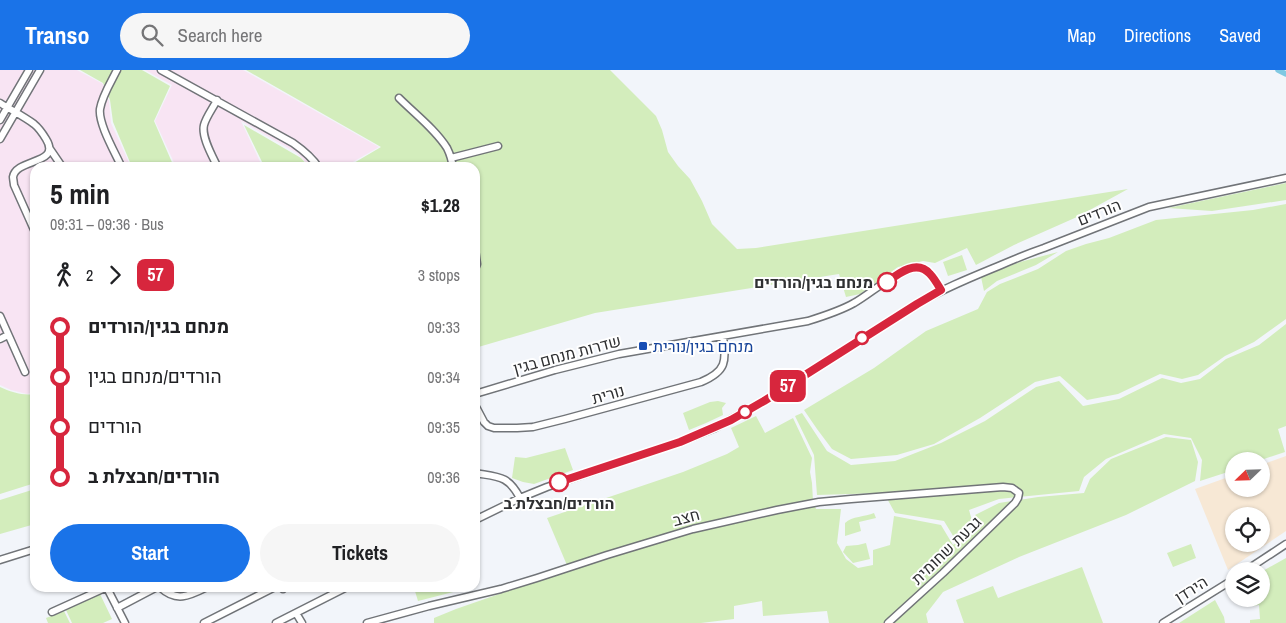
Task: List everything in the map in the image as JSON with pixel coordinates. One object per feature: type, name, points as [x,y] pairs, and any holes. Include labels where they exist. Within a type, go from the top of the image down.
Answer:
[{"type":"street","points":[[0,120],[28,70]]},
{"type":"street","points":[[0,139],[40,70]]},
{"type":"street","points":[[117,70],[100,109],[101,120],[119,162]]},
{"type":"street","points":[[161,70],[293,143],[315,162]]},
{"type":"street","points":[[399,98],[434,132],[448,150],[452,162]]},
{"type":"street","points":[[215,162],[203,128],[217,100]]},
{"type":"street","points":[[0,103],[35,125],[59,162]]},
{"type":"street","points":[[451,158],[498,146]]},
{"type":"street","points":[[33,162],[48,154],[50,149]]},
{"type":"street","points":[[30,164],[18,170],[13,178],[14,185],[30,221]]},
{"type":"street","name":"הורדים","points":[[480,518],[520,498],[572,478],[680,442],[731,420],[941,290],[1027,254],[1149,207],[1286,178]]},
{"type":"street","name":"שדרות מנחם בגין","points":[[480,392],[555,370],[619,354],[808,321],[853,304],[898,274],[913,267],[919,267],[930,274],[941,290]]},
{"type":"street","points":[[0,316],[25,372]]},
{"type":"street","points":[[0,339],[8,335]]},
{"type":"street","name":"נורית","points":[[480,416],[488,426],[500,429],[525,428],[558,422],[701,382],[717,374],[721,368],[725,356],[723,336]]},
{"type":"street","points":[[480,474],[507,480],[512,484],[520,498]]},
{"type":"street","name":"חצב","points":[[367,623],[501,589],[693,529],[776,510],[819,502],[1003,487],[1012,488],[1019,493]]},
{"type":"street","name":"גבעת שחומית","points":[[888,623],[1015,503],[1019,493]]},
{"type":"street","points":[[1259,562],[1286,544]]},
{"type":"street","points":[[0,560],[30,551]]},
{"type":"street","name":"הירדן","points":[[1163,623],[1225,585]]},
{"type":"street","points":[[52,612],[97,592]]},
{"type":"street","points":[[108,592],[125,623]]},
{"type":"street","points":[[118,608],[148,592]]},
{"type":"street","points":[[167,592],[172,595],[184,596],[196,592]]},
{"type":"street","points":[[204,623],[264,592]]},
{"type":"street","points":[[276,623],[337,592]]},
{"type":"street","points":[[296,613],[302,623]]},
{"type":"shaded area","points":[[0,70],[77,70],[103,84],[109,101],[111,123],[129,162],[30,162],[30,393],[11,390],[0,385]]},
{"type":"shaded area","points":[[145,70],[243,70],[379,147],[353,162],[305,162],[297,153],[241,121],[260,162],[174,162],[155,121],[172,85]]},
{"type":"shaded area","points":[[1286,456],[1286,531],[1270,542],[1270,507],[1225,507],[1225,552],[1255,552],[1240,562],[1225,563],[1195,489],[1225,478],[1225,498],[1270,498],[1270,462]]},
{"type":"green space","points":[[80,70],[142,70],[170,86],[154,121],[172,162],[130,162],[113,122],[110,100],[103,83]]},
{"type":"green space","points":[[246,70],[610,70],[656,116],[668,152],[690,179],[712,224],[737,249],[756,248],[1128,189],[1077,217],[1014,245],[976,265],[967,248],[935,263],[923,261],[898,267],[860,294],[846,297],[839,274],[595,313],[480,347],[480,162],[356,162],[381,147]]},
{"type":"green space","points":[[244,125],[301,158],[305,162],[262,162]]},
{"type":"green space","points":[[1286,183],[1286,200],[1212,211],[1168,208]]},
{"type":"green space","points":[[1286,204],[1286,319],[1254,342],[1225,356],[1198,375],[1182,379],[1160,374],[1118,394],[1087,400],[1060,376],[1035,382],[980,418],[934,444],[897,455],[851,459],[832,449],[804,410],[874,368],[926,331],[978,309],[987,292],[1000,284],[1038,269],[1066,251],[1109,238],[1156,220],[1253,210]]},
{"type":"green space","points":[[1058,252],[1036,265],[997,281],[984,291],[981,277],[1020,262]]},
{"type":"green space","points":[[962,255],[967,270],[948,276],[943,262]]},
{"type":"green space","points":[[1286,324],[1286,426],[1278,429],[1285,452],[1270,457],[1270,452],[1225,452],[1225,473],[1200,481],[1202,460],[1191,438],[1164,434],[1106,459],[1084,477],[1079,491],[999,499],[969,510],[973,524],[955,539],[944,521],[895,513],[884,493],[817,495],[814,455],[795,416],[802,413],[827,451],[851,465],[895,461],[941,443],[985,421],[1036,387],[1059,381],[1083,406],[1119,399],[1162,378],[1181,383],[1200,379],[1226,359],[1259,345]]},
{"type":"green space","points":[[0,387],[17,393],[30,394],[30,485],[0,494]]},
{"type":"green space","points":[[710,402],[726,403],[722,408],[723,415],[689,430],[683,413]]},
{"type":"green space","points":[[756,416],[765,433],[793,418],[812,458],[810,472],[813,501],[816,509],[841,509],[837,543],[846,559],[858,568],[873,565],[873,550],[890,545],[894,516],[941,525],[953,545],[978,525],[975,515],[999,503],[1084,493],[1090,479],[1111,459],[1166,437],[1191,440],[1198,462],[1195,481],[1126,515],[1019,557],[943,592],[926,614],[928,623],[829,623],[827,611],[763,616],[762,601],[734,606],[734,619],[701,623],[434,623],[434,618],[456,609],[569,570],[547,518],[683,472],[727,454],[739,447],[731,428]]},
{"type":"green space","points":[[565,448],[573,470],[534,484],[512,478],[515,457],[526,458]]},
{"type":"green space","points":[[30,491],[30,525],[0,534],[0,500]]},
{"type":"green space","points":[[874,513],[876,518],[859,522],[861,531],[845,536],[845,523],[851,519]]},
{"type":"green space","points":[[866,543],[870,559],[853,563],[843,552],[846,546]]},
{"type":"green space","points":[[1191,544],[1196,558],[1173,567],[1167,553]]},
{"type":"green space","points":[[1286,558],[1286,623],[1250,623],[1250,620],[1260,619],[1259,607],[1270,607],[1270,567]]},
{"type":"green space","points":[[1082,567],[1103,623],[964,623],[956,600],[993,586],[998,598]]},
{"type":"green space","points":[[415,592],[453,592],[418,601]]},
{"type":"green space","points":[[100,594],[112,619],[103,623],[72,623],[66,610]]},
{"type":"green space","points":[[1215,600],[1225,623],[1179,623]]},
{"type":"green space","points":[[64,611],[70,623],[48,623],[46,618]]},
{"type":"waterway","points":[[1278,70],[1286,74]]},
{"type":"bus line","name":"57","points":[[559,482],[680,442],[731,420],[941,290],[930,274],[919,267],[906,270],[887,282]]},
{"type":"place","name":"מנחם בגין/הורדים","points":[[887,282]]},
{"type":"place","name":"מנחם בגין/נורית","points":[[643,346]]},
{"type":"place","name":"הורדים/חבצלת ב","points":[[559,482]]}]
